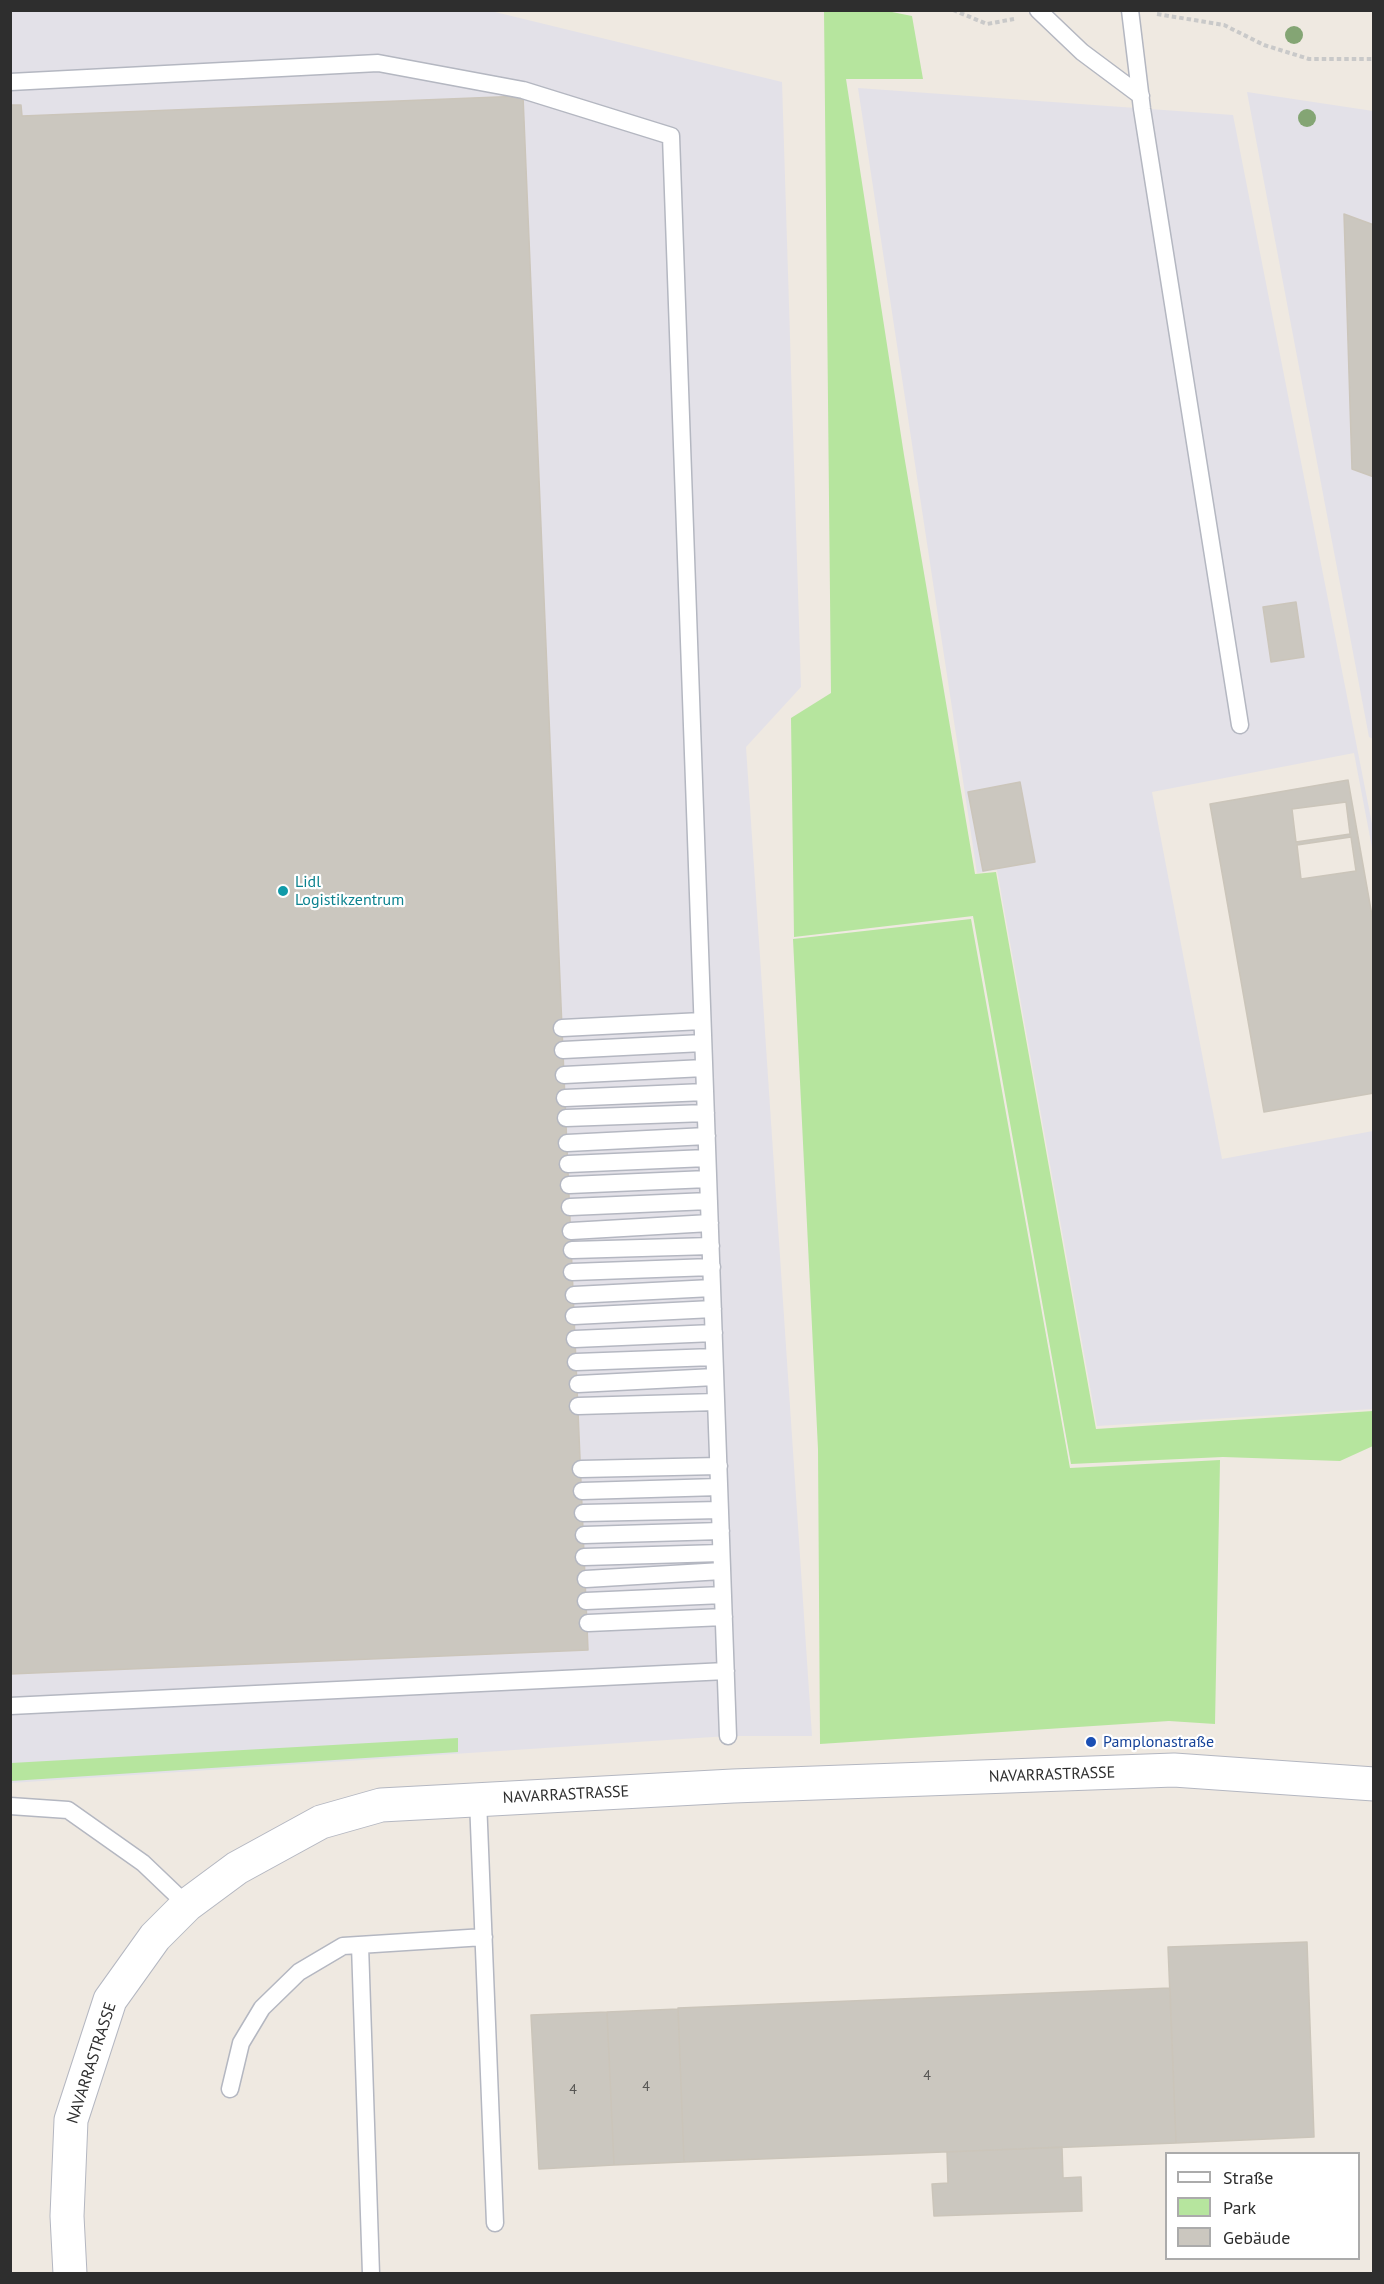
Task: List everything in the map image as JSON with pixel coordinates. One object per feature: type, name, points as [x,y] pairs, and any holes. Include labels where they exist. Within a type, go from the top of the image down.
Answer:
[{"type":"street","name":"NAVARRASTRASSE","points":[[70,2274],[67,2216],[71,2120],[110,2000],[154,1937],[187,1905],[237,1868],[321,1822],[381,1804],[733,1786],[1174,1770],[1374,1785]]},
{"type":"lane","points":[[1138,11],[1141,96],[1240,725]]},
{"type":"lane","points":[[1039,12],[1082,52],[1141,96]]},
{"type":"lane","points":[[10,82],[378,63],[523,90],[671,136],[728,1736]]},
{"type":"lane","points":[[562,1028],[702,1021]]},
{"type":"lane","points":[[563,1050],[703,1043]]},
{"type":"lane","points":[[564,1075],[704,1068]]},
{"type":"lane","points":[[565,1098],[705,1092]]},
{"type":"lane","points":[[566,1118],[706,1113]]},
{"type":"lane","points":[[567,1143],[707,1136]]},
{"type":"lane","points":[[568,1164],[708,1158]]},
{"type":"lane","points":[[569,1185],[708,1179]]},
{"type":"lane","points":[[570,1207],[709,1201]]},
{"type":"lane","points":[[571,1231],[710,1223]]},
{"type":"lane","points":[[572,1250],[711,1246]]},
{"type":"lane","points":[[572,1272],[712,1267]]},
{"type":"lane","points":[[574,1294],[712,1288]]},
{"type":"lane","points":[[574,1316],[713,1309]]},
{"type":"lane","points":[[576,1339],[714,1333]]},
{"type":"lane","points":[[576,1362],[714,1357]]},
{"type":"lane","points":[[578,1384],[715,1377]]},
{"type":"lane","points":[[578,1406],[716,1402]]},
{"type":"lane","points":[[581,1469],[718,1466]]},
{"type":"lane","points":[[582,1491],[719,1487]]},
{"type":"lane","points":[[583,1513],[720,1510]]},
{"type":"lane","points":[[584,1535],[721,1532]]},
{"type":"lane","points":[[585,1557],[721,1553]]},
{"type":"lane","points":[[586,1579],[722,1571]]},
{"type":"lane","points":[[586,1601],[723,1596]]},
{"type":"lane","points":[[588,1623],[724,1617]]},
{"type":"lane","points":[[10,1706],[726,1671]]},
{"type":"lane","points":[[478,1800],[495,2223]]},
{"type":"lane","points":[[10,1806],[68,1810],[143,1863],[187,1905]]},
{"type":"lane","points":[[230,2089],[241,2043],[262,2008],[299,1972],[343,1946],[484,1937]]},
{"type":"lane","points":[[360,1945],[362,2062],[371,2274]]},
{"type":"path","points":[[953,10],[987,24],[1039,12]]},
{"type":"path","points":[[1138,11],[1224,25],[1264,45],[1309,59],[1374,59]]},
{"type":"shaded area","name":"Lidl Logistikzentrum","points":[[11,11],[491,11],[782,82],[801,687],[746,747],[812,1736],[728,1736],[11,1783]]},
{"type":"shaded area","points":[[858,88],[1233,115],[1373,829],[1373,853],[1354,753],[1152,792],[1222,1159],[1373,1131],[1373,1409],[1097,1426],[997,870],[977,873]]},
{"type":"shaded area","points":[[1247,92],[1373,111],[1373,739],[1369,737]]},
{"type":"green space","points":[[824,11],[887,11],[912,16],[923,79],[846,79],[904,455],[975,874],[996,872],[1096,1429],[1373,1411],[1373,1446],[1340,1461],[1223,1457],[1071,1464],[973,916],[794,937],[791,718],[831,693]]},
{"type":"green space","points":[[971,919],[1070,1468],[1220,1460],[1215,1724],[1169,1721],[820,1744],[818,1449],[793,939]]},
{"type":"green space","points":[[458,1738],[458,1752],[11,1781],[11,1763]]},
{"type":"building","name":"Lidl Logistikzentrum","points":[[523,96],[588,1650],[10,1674],[10,105],[21,105],[22,116]]},
{"type":"building","points":[[1344,214],[1374,225],[1374,477],[1352,469]]},
{"type":"building","points":[[1296,602],[1304,657],[1271,662],[1263,607]]},
{"type":"building","points":[[1348,780],[1374,927],[1374,1093],[1264,1112],[1210,804]]},
{"type":"building","points":[[1020,782],[1035,862],[983,871],[968,792]]},
{"type":"building","points":[[1346,802],[1350,834],[1296,842],[1292,809]]},
{"type":"building","points":[[1351,837],[1356,871],[1301,879],[1297,845]]},
{"type":"building","points":[[1307,1942],[1314,2137],[1176,2143],[1168,1947]]},
{"type":"building","points":[[1170,1988],[1176,2143],[684,2162],[678,2008]]},
{"type":"building","points":[[678,2009],[684,2162],[614,2165],[607,2012]]},
{"type":"building","points":[[607,2012],[614,2165],[539,2169],[531,2015]]},
{"type":"building","points":[[1062,2147],[1063,2178],[1081,2177],[1082,2211],[934,2216],[932,2184],[948,2183],[947,2152]]},
{"type":"place","name":"Lidl Logistikzentrum","points":[[283,891]]},
{"type":"place","name":"Pamplonastraße","points":[[1091,1742]]}]
